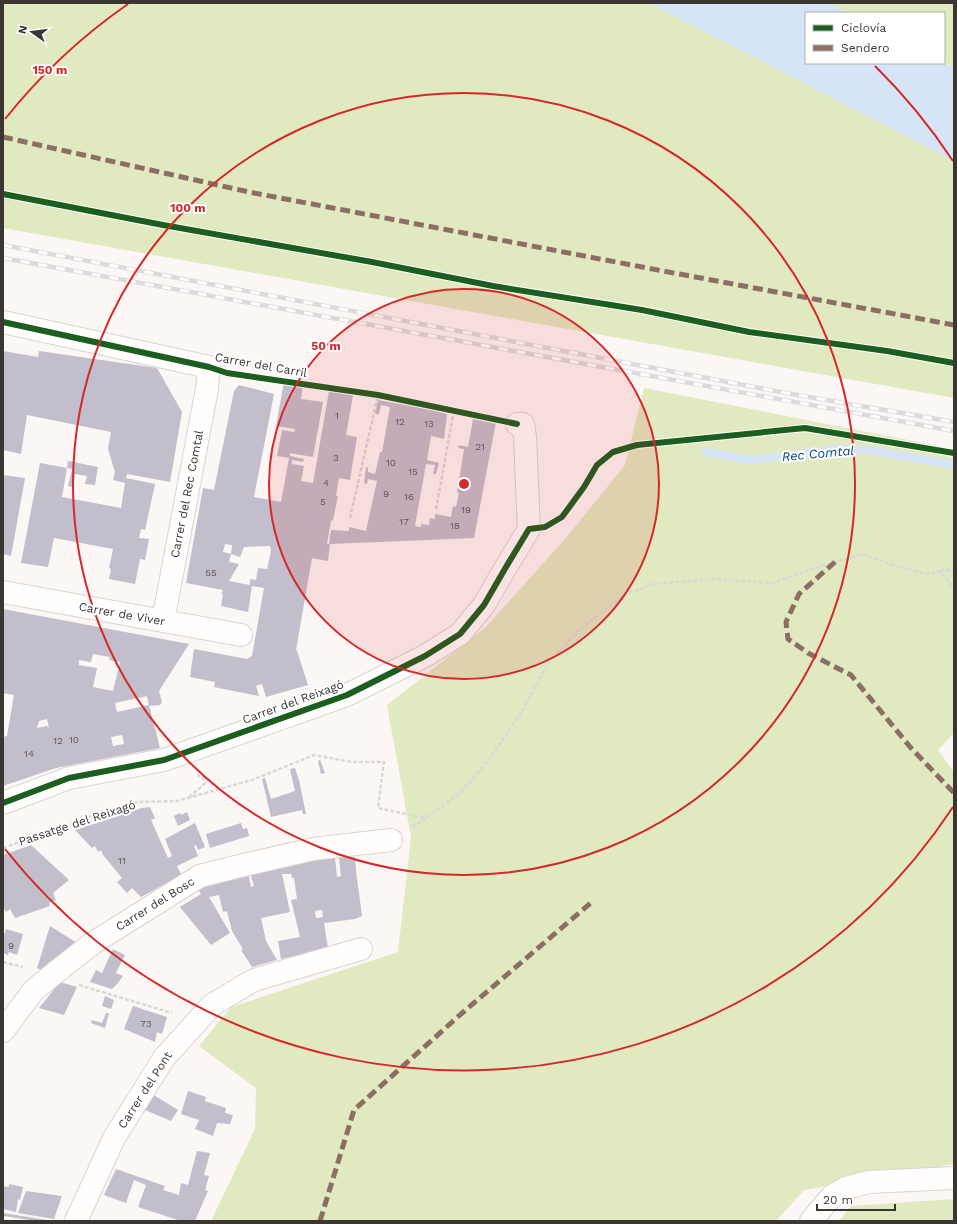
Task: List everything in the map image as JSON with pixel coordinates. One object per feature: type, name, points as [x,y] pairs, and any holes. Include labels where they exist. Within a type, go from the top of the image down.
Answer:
[{"type":"street","name":"Carrer del Carril","points":[[3,322],[209,367]]},
{"type":"street","name":"Carrer del Rec Comtal","points":[[163,621],[209,367]]},
{"type":"street","name":"Carrer del Reixagó","points":[[3,803],[69,778],[164,760],[347,695],[425,656],[460,634],[484,605],[529,529],[525,437],[523,424],[518,424]]},
{"type":"street","name":"Carrer de Viver","points":[[3,592],[241,635]]},
{"type":"street","name":"Carrer del Bosc","points":[[3,1031],[34,990],[51,976],[93,943],[200,876],[312,850],[391,840]]},
{"type":"street","name":"Carrer del Pont","points":[[76,1221],[114,1138],[164,1058],[212,1005],[254,980],[361,949]]},
{"type":"street","points":[[811,1221],[831,1197],[846,1188],[869,1182],[954,1178]]},
{"type":"path","points":[[350,518],[378,395]]},
{"type":"path","points":[[436,509],[454,410]]},
{"type":"path","points":[[551,524],[562,516],[584,487],[597,465],[613,452],[636,445],[805,428],[954,453]]},
{"type":"path","points":[[391,840],[426,818],[459,794],[488,761],[522,711],[549,662],[578,631],[624,595],[653,584],[714,579],[773,583],[809,570],[862,554],[892,565],[928,574],[954,569]]},
{"type":"path","points":[[940,571],[954,588]]},
{"type":"path","points":[[187,798],[209,780],[195,774]]},
{"type":"path","points":[[3,962],[24,968]]},
{"type":"path","points":[[75,983],[177,1014]]},
{"type":"green space","points":[[3,3],[650,3],[954,161],[954,398],[3,228]]},
{"type":"green space","points":[[826,3],[954,3],[954,68],[945,64],[945,12],[847,12]]},
{"type":"green space","points":[[644,388],[954,449],[954,733],[938,750],[954,772],[954,1164],[804,1190],[776,1221],[211,1221],[255,1129],[256,1088],[199,1046],[231,1007],[398,952],[411,837],[387,705],[486,627],[565,539],[625,465]]},
{"type":"green space","points":[[954,1199],[954,1221],[839,1221],[851,1206]]},
{"type":"water","points":[[650,3],[825,3],[847,12],[805,12],[805,64],[945,64],[954,68],[954,161]]},
{"type":"building","points":[[3,351],[38,357],[39,351],[157,368],[182,412],[170,482],[127,474],[126,478],[155,484],[145,530],[141,529],[139,538],[149,539],[145,560],[140,559],[135,584],[109,579],[111,569],[109,568],[113,549],[54,538],[48,567],[21,563],[40,463],[67,468],[62,497],[121,508],[125,483],[113,480],[115,472],[108,449],[111,432],[27,415],[21,454],[3,450]]},
{"type":"building","points":[[284,382],[303,385],[301,399],[323,402],[313,457],[290,453],[290,456],[304,459],[303,462],[292,460],[292,464],[304,466],[301,481],[313,483],[329,391],[353,395],[346,435],[357,437],[350,480],[339,478],[336,496],[338,496],[333,520],[331,521],[327,544],[329,544],[331,530],[349,531],[349,527],[366,531],[377,481],[368,479],[367,484],[364,483],[366,467],[368,468],[368,472],[375,474],[380,452],[382,452],[390,407],[381,405],[379,414],[375,414],[378,400],[434,410],[447,414],[444,439],[431,436],[427,460],[439,463],[436,474],[433,474],[435,465],[426,464],[415,526],[421,527],[421,524],[429,525],[430,518],[435,519],[435,514],[451,517],[453,506],[456,507],[459,493],[457,492],[464,449],[458,448],[459,445],[468,447],[473,419],[496,422],[474,538],[330,544],[328,561],[312,558],[296,650],[308,685],[266,697],[262,684],[256,686],[259,696],[214,687],[215,682],[190,677],[194,649],[247,659],[252,656],[264,588],[252,586],[248,612],[221,606],[223,594],[221,594],[223,590],[186,583],[203,488],[214,490],[234,391],[239,385],[274,394],[254,497],[281,502],[289,458],[277,456],[282,430],[294,432],[295,429],[276,426]],"holes":[[[225,544],[232,545],[231,554],[223,552]],[[270,546],[271,551],[267,569],[258,568],[256,580],[250,579],[250,585],[229,581],[239,564],[229,562],[231,554],[240,557],[244,547]]]},
{"type":"building","points":[[68,461],[98,467],[95,485],[85,484],[87,476],[75,474],[73,487],[68,486],[72,469],[67,468]]},
{"type":"building","points":[[3,475],[25,478],[11,556],[3,554]]},
{"type":"building","points":[[3,609],[189,644],[159,691],[162,702],[160,705],[149,706],[160,748],[56,768],[3,786],[3,737],[7,736],[14,695],[3,693]],"holes":[[[93,654],[110,657],[109,660],[120,662],[113,691],[93,687],[97,668],[79,665],[79,660],[91,662]],[[147,696],[149,705],[117,712],[115,703]],[[47,719],[49,728],[47,726],[37,728],[39,721]],[[122,735],[124,744],[113,746],[111,737]]]},
{"type":"building","points":[[320,760],[325,773],[321,774],[318,761]]},
{"type":"building","points":[[295,768],[306,814],[303,814],[302,810],[271,817],[262,779],[265,778],[271,799],[295,791],[290,769]]},
{"type":"building","points":[[150,807],[155,818],[151,820],[168,858],[172,856],[165,839],[195,823],[205,847],[198,850],[196,845],[194,846],[198,856],[177,866],[182,876],[141,897],[132,888],[127,893],[117,882],[122,878],[103,855],[101,850],[98,852],[95,846],[92,848],[75,830],[142,808]]},
{"type":"building","points":[[187,812],[190,820],[178,826],[174,816]]},
{"type":"building","points":[[241,823],[243,829],[247,828],[249,836],[210,848],[206,834]]},
{"type":"building","points":[[31,845],[69,880],[53,893],[56,900],[49,903],[50,906],[15,918],[10,909],[6,912],[3,907],[3,855]]},
{"type":"building","points":[[355,857],[362,916],[355,919],[324,923],[328,948],[281,959],[278,941],[300,937],[291,900],[297,899],[294,878],[292,878],[291,874],[282,874],[290,912],[261,918],[266,941],[277,960],[252,967],[241,950],[243,949],[232,931],[227,911],[223,912],[219,895],[209,897],[230,933],[211,945],[180,907],[201,894],[197,888],[248,873],[251,887],[254,886],[250,873],[284,865],[335,858],[337,877],[341,876],[339,858]],"holes":[[[322,910],[323,917],[316,918],[315,911]]]},
{"type":"building","points":[[50,926],[77,943],[41,970],[37,968]]},
{"type":"building","points":[[6,929],[23,934],[17,955],[9,952],[8,955],[3,953],[3,938]]},
{"type":"building","points":[[113,949],[125,955],[116,973],[123,976],[112,989],[90,982],[96,970],[102,973]]},
{"type":"building","points":[[60,982],[77,987],[64,1015],[39,1008]]},
{"type":"building","points":[[105,996],[114,1000],[111,1009],[102,1006]]},
{"type":"building","points":[[133,1006],[167,1017],[162,1034],[157,1032],[155,1042],[124,1029]]},
{"type":"building","points":[[106,1013],[109,1013],[105,1028],[91,1023],[92,1020],[102,1023]]},
{"type":"building","points":[[188,1091],[206,1097],[205,1101],[226,1108],[225,1113],[233,1115],[230,1124],[217,1123],[213,1136],[195,1129],[199,1120],[181,1114]]},
{"type":"building","points":[[152,1094],[178,1110],[171,1121],[143,1109]]},
{"type":"building","points":[[197,1151],[210,1153],[204,1175],[209,1176],[205,1190],[208,1191],[195,1221],[181,1221],[138,1207],[146,1185],[134,1180],[126,1203],[104,1195],[116,1169],[165,1186],[163,1190],[179,1195],[181,1183],[188,1185]]},
{"type":"building","points":[[9,1184],[23,1187],[20,1200],[18,1199],[16,1212],[3,1209],[3,1186],[9,1187]]},
{"type":"building","points":[[26,1191],[62,1196],[54,1219],[18,1213]]},
{"type":"building","points":[[3,1213],[47,1221],[36,1221],[3,1216]]},
{"type":"waterway","name":"Rec Comtal","points":[[706,452],[750,460],[836,449],[869,450],[954,465]]},
{"type":"railway","points":[[3,245],[786,393],[954,422]]},
{"type":"railway","points":[[3,258],[954,431]]},
{"type":"marked path","points":[[3,137],[249,192],[954,325]]},
{"type":"marked path","points":[[835,562],[799,594],[786,622],[788,639],[808,653],[851,675],[911,748],[954,793]]},
{"type":"marked path","points":[[320,1221],[354,1110],[461,1014],[593,901]]},
{"type":"cycle path","points":[[3,194],[163,225],[372,262],[493,286],[642,310],[749,332],[887,351],[954,363]]},
{"type":"cycle path","points":[[3,322],[209,367],[227,373],[378,395],[517,424]]},
{"type":"cycle path","points":[[3,803],[69,778],[164,760],[347,695],[425,656],[460,634],[484,605],[529,529],[545,527],[562,517],[584,487],[597,465],[613,452],[637,445],[805,428],[954,453]]}]
